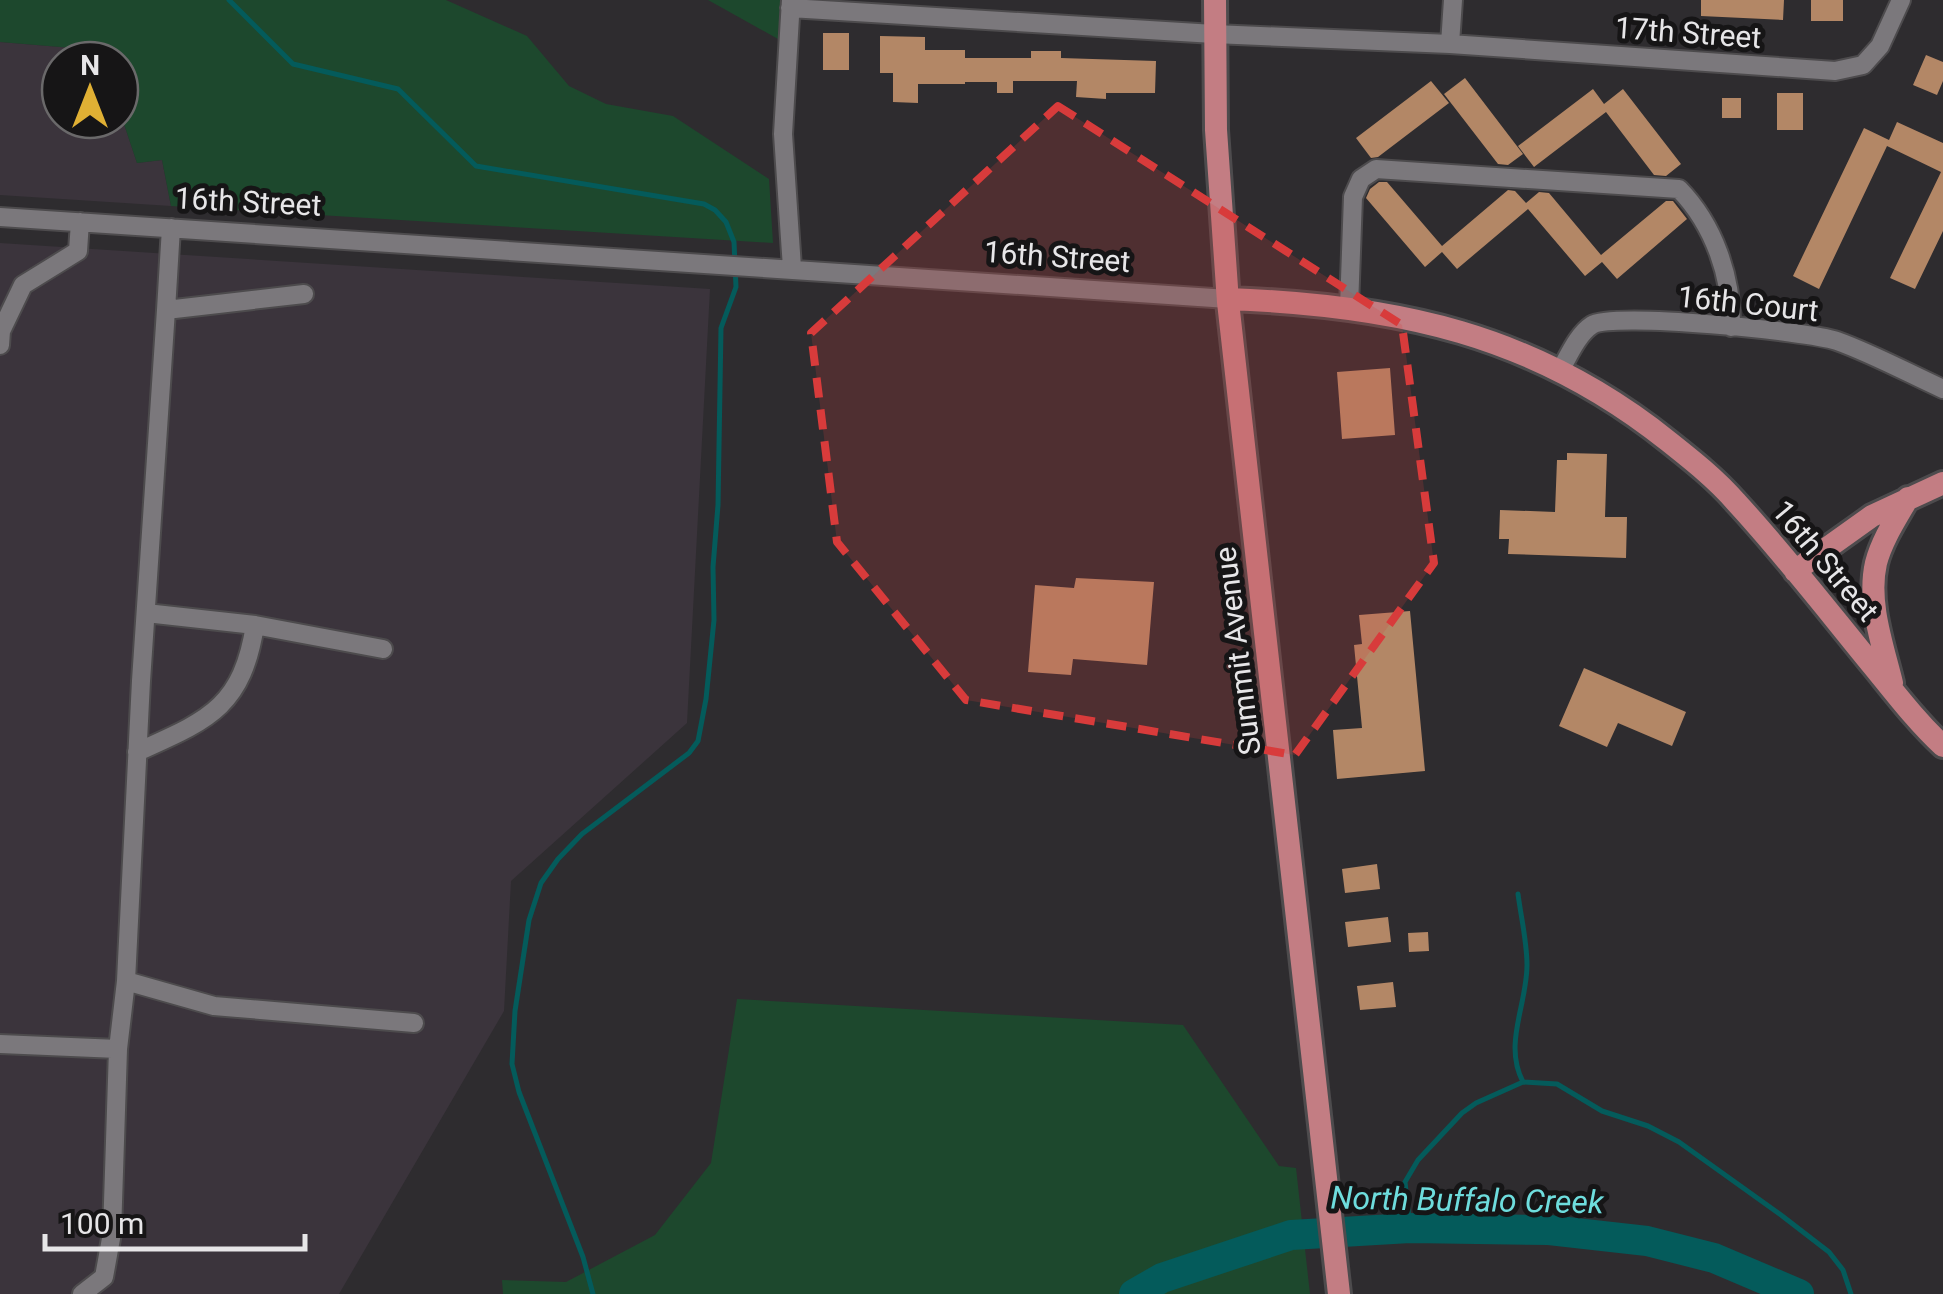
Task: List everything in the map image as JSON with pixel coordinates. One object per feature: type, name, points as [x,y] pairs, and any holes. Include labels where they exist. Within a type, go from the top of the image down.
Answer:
[{"type":"main road","name":"Summit Avenue","points":[[1215,0],[1216,130],[1228,299],[1339,1294]]},
{"type":"main road","name":"16th Street","points":[[1228,299],[1349,307],[1434,323],[1561,369],[1641,420],[1735,500],[1943,746]]},
{"type":"main road","points":[[1795,571],[1872,516],[1943,483]]},
{"type":"main road","points":[[1894,691],[1877,622],[1875,568],[1882,546],[1908,498]]},
{"type":"street","points":[[1450,44],[1453,0]]},
{"type":"street","name":"17th Street","points":[[790,4],[1836,71],[1863,65],[1880,46],[1900,0]]},
{"type":"street","points":[[790,4],[783,134],[792,268]]},
{"type":"street","points":[[1349,307],[1354,196],[1361,179],[1376,169],[1679,190],[1702,216],[1720,259],[1732,307],[1731,327]]},
{"type":"street","name":"16th Street","points":[[0,217],[764,265],[1228,299]]},
{"type":"street","points":[[0,344],[1,331],[23,286],[78,252],[80,222]]},
{"type":"street","points":[[82,1294],[104,1277],[112,1233],[118,1049],[126,981],[171,228]]},
{"type":"street","points":[[166,310],[304,294]]},
{"type":"street","name":"16th Court","points":[[1561,369],[1590,326],[1601,322],[1731,327],[1834,340],[1943,389]]},
{"type":"street","points":[[146,613],[255,625],[382,649]]},
{"type":"street","points":[[137,752],[215,712],[235,691],[251,652],[255,625]]},
{"type":"street","points":[[126,981],[214,1006],[414,1023]]},
{"type":"street","points":[[0,1044],[118,1049]]},
{"type":"highlighted area","points":[[1058,106],[1402,325],[1434,563],[1295,755],[966,700],[837,542],[811,333]]},
{"type":"shaded area","points":[[0,42],[40,45],[40,140],[129,140],[137,163],[162,160],[171,206],[0,195]]},
{"type":"shaded area","points":[[0,243],[710,289],[687,723],[511,881],[504,1011],[339,1294],[0,1294]]},
{"type":"green space","points":[[0,0],[446,0],[527,36],[569,86],[606,104],[673,116],[769,179],[773,243],[171,206],[162,160],[137,163],[129,140],[140,140],[140,40],[40,40],[40,45],[0,42]]},
{"type":"green space","points":[[708,0],[781,0],[778,39]]},
{"type":"green space","points":[[737,999],[1183,1025],[1279,1166],[1296,1168],[1310,1294],[503,1294],[502,1280],[566,1282],[655,1235],[711,1163]]},
{"type":"building","points":[[1701,0],[1784,0],[1783,20],[1701,16]]},
{"type":"building","points":[[1811,0],[1843,0],[1843,21],[1811,21]]},
{"type":"building","points":[[823,33],[849,33],[849,70],[823,70]]},
{"type":"building","points":[[880,36],[925,37],[925,50],[965,50],[965,58],[1031,58],[1031,51],[1061,51],[1061,58],[1156,61],[1155,93],[1106,93],[1106,99],[1076,97],[1077,81],[1013,81],[1013,93],[997,93],[997,82],[965,82],[918,84],[918,103],[893,102],[893,73],[880,73]]},
{"type":"building","points":[[1926,55],[1943,62],[1943,81],[1937,95],[1913,85]]},
{"type":"building","points":[[1465,78],[1523,154],[1508,165],[1498,164],[1444,94]]},
{"type":"building","points":[[1431,81],[1449,103],[1378,157],[1371,158],[1356,138]]},
{"type":"building","points":[[1593,89],[1604,104],[1623,89],[1681,164],[1666,176],[1654,175],[1606,112],[1534,167],[1518,146]]},
{"type":"building","points":[[1777,93],[1803,93],[1803,130],[1777,130]]},
{"type":"building","points":[[1722,98],[1741,98],[1741,118],[1722,118]]},
{"type":"building","points":[[1897,122],[1943,143],[1943,231],[1915,289],[1890,278],[1941,172],[1887,146],[1819,289],[1793,276],[1864,128],[1889,140]]},
{"type":"building","points":[[1379,182],[1387,182],[1442,246],[1508,190],[1515,191],[1526,203],[1539,192],[1549,193],[1601,255],[1666,201],[1673,201],[1687,219],[1617,279],[1602,262],[1585,276],[1528,209],[1457,269],[1442,252],[1425,267],[1366,198]]},
{"type":"building","points":[[1390,368],[1395,435],[1342,439],[1337,372]]},
{"type":"building","points":[[1567,453],[1607,454],[1605,517],[1627,517],[1626,558],[1508,554],[1509,539],[1499,539],[1500,510],[1555,512],[1557,460],[1567,460]]},
{"type":"building","points":[[1076,578],[1154,582],[1147,665],[1073,659],[1071,675],[1028,672],[1035,585],[1074,588]]},
{"type":"building","points":[[1410,611],[1425,771],[1337,779],[1333,730],[1362,728],[1354,645],[1362,644],[1359,615]]},
{"type":"building","points":[[1584,668],[1686,712],[1672,746],[1618,723],[1607,747],[1559,726]]},
{"type":"building","points":[[1377,864],[1380,889],[1345,893],[1342,869]]},
{"type":"building","points":[[1388,917],[1391,942],[1348,947],[1345,922]]},
{"type":"building","points":[[1428,932],[1429,951],[1409,952],[1408,933]]},
{"type":"building","points":[[1393,982],[1396,1007],[1360,1010],[1357,986]]},
{"type":"waterway","points":[[229,0],[293,64],[398,89],[476,166],[704,204],[726,222],[734,242],[736,287],[721,328],[714,620],[698,741],[689,753],[582,834],[541,883],[529,920],[515,1011],[512,1064],[519,1092],[583,1257],[593,1294]]},
{"type":"waterway","points":[[1518,894],[1527,965],[1515,1053],[1523,1082]]},
{"type":"waterway","points":[[1410,1228],[1405,1182],[1418,1160],[1462,1113],[1523,1082],[1557,1084],[1602,1111],[1648,1126],[1679,1142],[1829,1252],[1843,1270],[1851,1294]]},
{"type":"waterway","name":"North Buffalo Creek","points":[[1134,1294],[1162,1278],[1291,1235],[1410,1228],[1549,1230],[1647,1241],[1714,1258],[1799,1294]]}]
